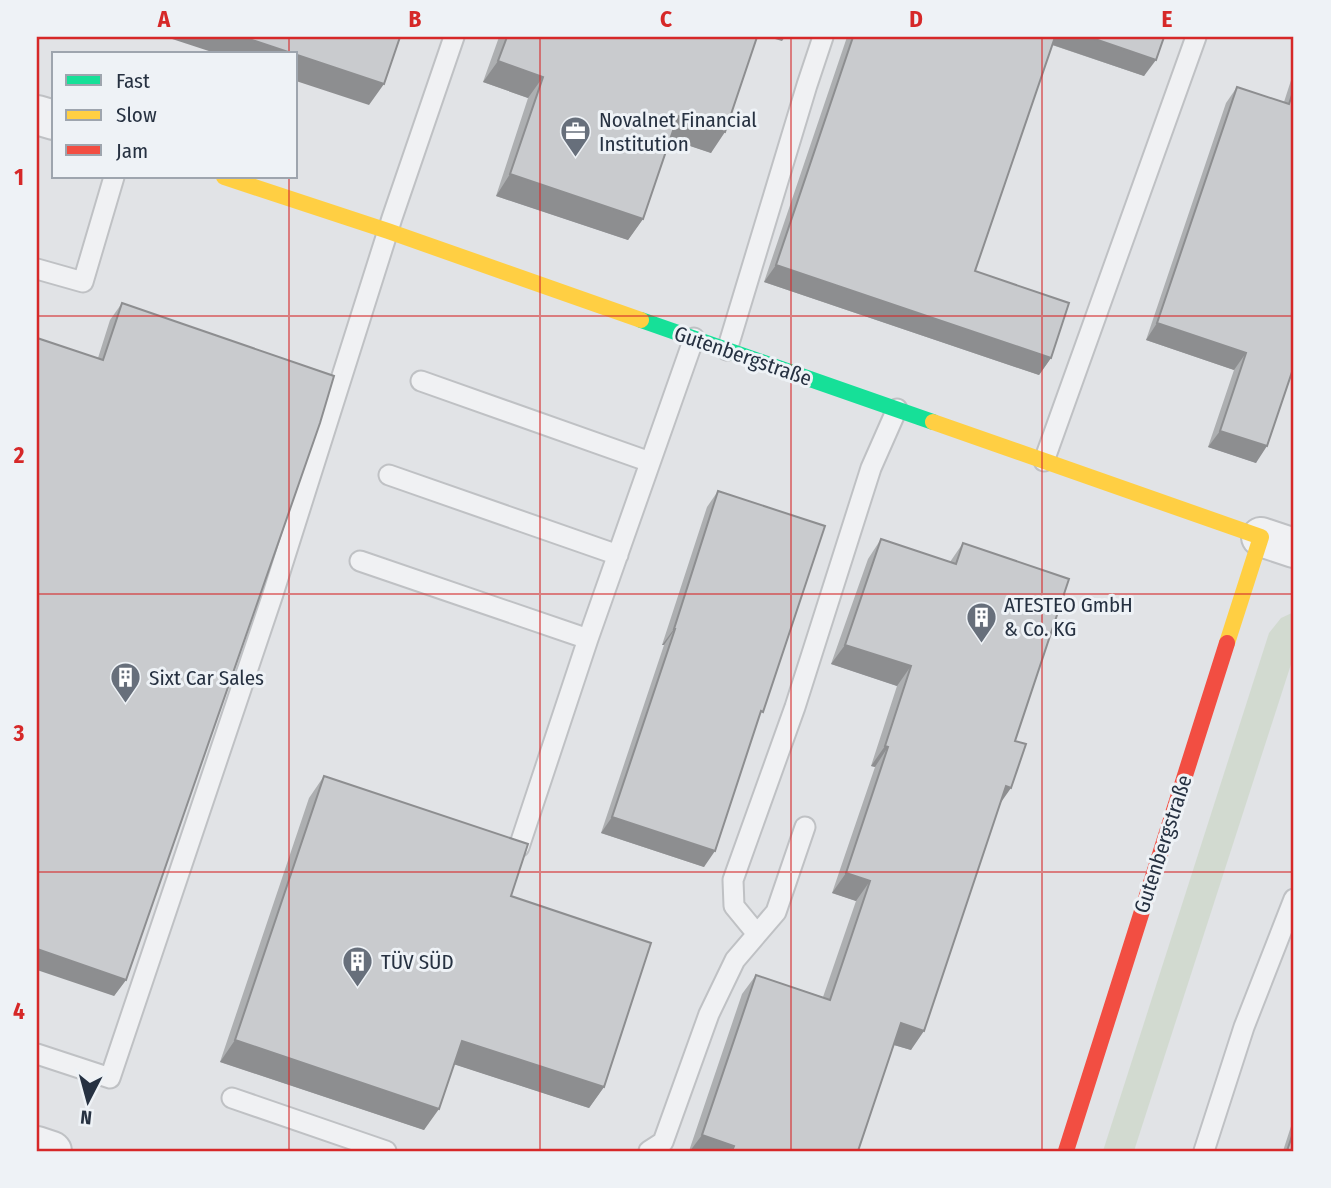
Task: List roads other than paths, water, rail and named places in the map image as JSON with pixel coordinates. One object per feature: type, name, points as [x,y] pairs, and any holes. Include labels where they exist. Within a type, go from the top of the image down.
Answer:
[{"type":"street","name":"Gutenbergstraße","points":[[227,178],[387,231],[1044,461],[1285,541],[1066,1151]]},
{"type":"street","points":[[37,1146],[51,1151]]},
{"type":"lane","points":[[37,1054],[110,1078],[272,594],[387,231],[454,37]]},
{"type":"lane","points":[[727,350],[823,37]]},
{"type":"lane","points":[[1044,461],[1196,37]]},
{"type":"lane","points":[[37,269],[83,282],[114,178]]},
{"type":"lane","points":[[519,847],[588,639],[694,338]]},
{"type":"lane","points":[[421,381],[650,462]]},
{"type":"lane","points":[[757,934],[734,906],[733,880],[795,707],[871,468],[897,409]]},
{"type":"lane","points":[[389,475],[618,555]]},
{"type":"lane","points":[[360,561],[588,639]]},
{"type":"lane","points":[[649,1151],[663,1142],[709,1014],[734,960],[776,912],[805,827]]},
{"type":"lane","points":[[1204,1151],[1244,1027],[1294,900]]},
{"type":"lane","points":[[232,1098],[386,1151]]},
{"type":"place","name":"Novalnet Financial Institution","points":[[576,159]]},
{"type":"place","name":"ATESTEO GmbH & Co. KG","points":[[981,644]]},
{"type":"place","name":"Sixt Car Sales","points":[[126,705]]},
{"type":"place","name":"TÜV SÜD","points":[[358,989]]}]
